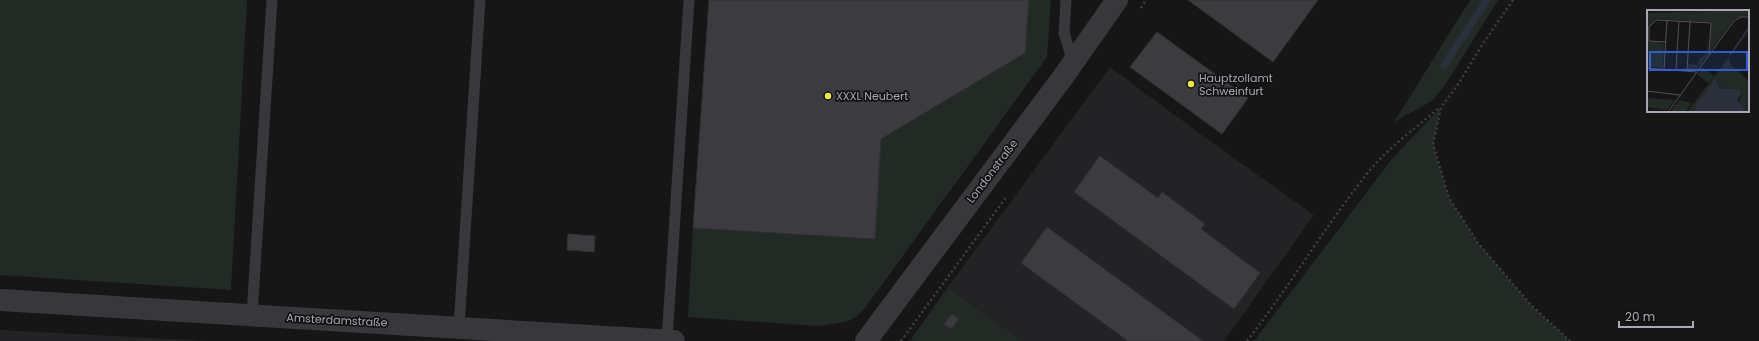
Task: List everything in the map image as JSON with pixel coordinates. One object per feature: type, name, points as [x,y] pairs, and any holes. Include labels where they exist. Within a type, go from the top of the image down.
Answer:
[{"type":"street","name":"Londonstraße","points":[[866,341],[1074,62],[1117,0]]},
{"type":"street","name":"Amsterdamstraße","points":[[0,300],[674,341]]},
{"type":"lane","points":[[252,315],[272,0]]},
{"type":"lane","points":[[459,327],[480,0]]},
{"type":"lane","points":[[667,341],[689,0]]},
{"type":"lane","points":[[1066,0],[1064,33],[1074,62]]},
{"type":"path","points":[[1247,341],[1366,174],[1401,138],[1416,128],[1441,107],[1460,83],[1482,45],[1513,0]]},
{"type":"path","points":[[1441,107],[1433,144],[1449,198],[1478,243],[1531,305],[1570,341]]},
{"type":"shaded area","points":[[0,0],[247,0],[231,290],[0,275]]},
{"type":"shaded area","points":[[1029,0],[1051,0],[1047,57],[865,308],[856,317],[845,322],[818,326],[688,317],[693,228],[875,239],[881,139],[1025,53]]},
{"type":"shaded area","points":[[1470,0],[1498,0],[1445,85],[1432,101],[1394,122]]},
{"type":"shaded area","points":[[1110,67],[1214,144],[1314,215],[1224,341],[1022,341],[948,287]]},
{"type":"shaded area","points":[[1441,107],[1433,144],[1449,198],[1478,243],[1531,305],[1570,341],[1254,341],[1391,160]]},
{"type":"shaded area","points":[[948,287],[1022,341],[910,341]]},
{"type":"shaded area","points":[[0,330],[208,341],[0,341]]},
{"type":"building","name":"XXXL Neubert","points":[[709,0],[1029,0],[1025,53],[881,139],[875,239],[693,228]]},
{"type":"building","points":[[1188,0],[1318,0],[1273,62]]},
{"type":"building","name":"Hauptzollamt Schweinfurt","points":[[1157,32],[1248,98],[1222,134],[1130,67]]},
{"type":"building","points":[[1100,156],[1158,198],[1162,192],[1205,224],[1201,229],[1260,273],[1234,309],[1074,192]]},
{"type":"building","points":[[1047,227],[1203,341],[1128,341],[1021,263]]},
{"type":"building","points":[[568,234],[595,236],[594,252],[567,250]]},
{"type":"building","points":[[952,314],[959,319],[951,329],[944,324]]},
{"type":"waterway","points":[[1444,65],[1487,0]]},
{"type":"place","name":"Hauptzollamt Schweinfurt","points":[[1191,84]]},
{"type":"place","name":"XXXL Neubert","points":[[828,96]]}]
